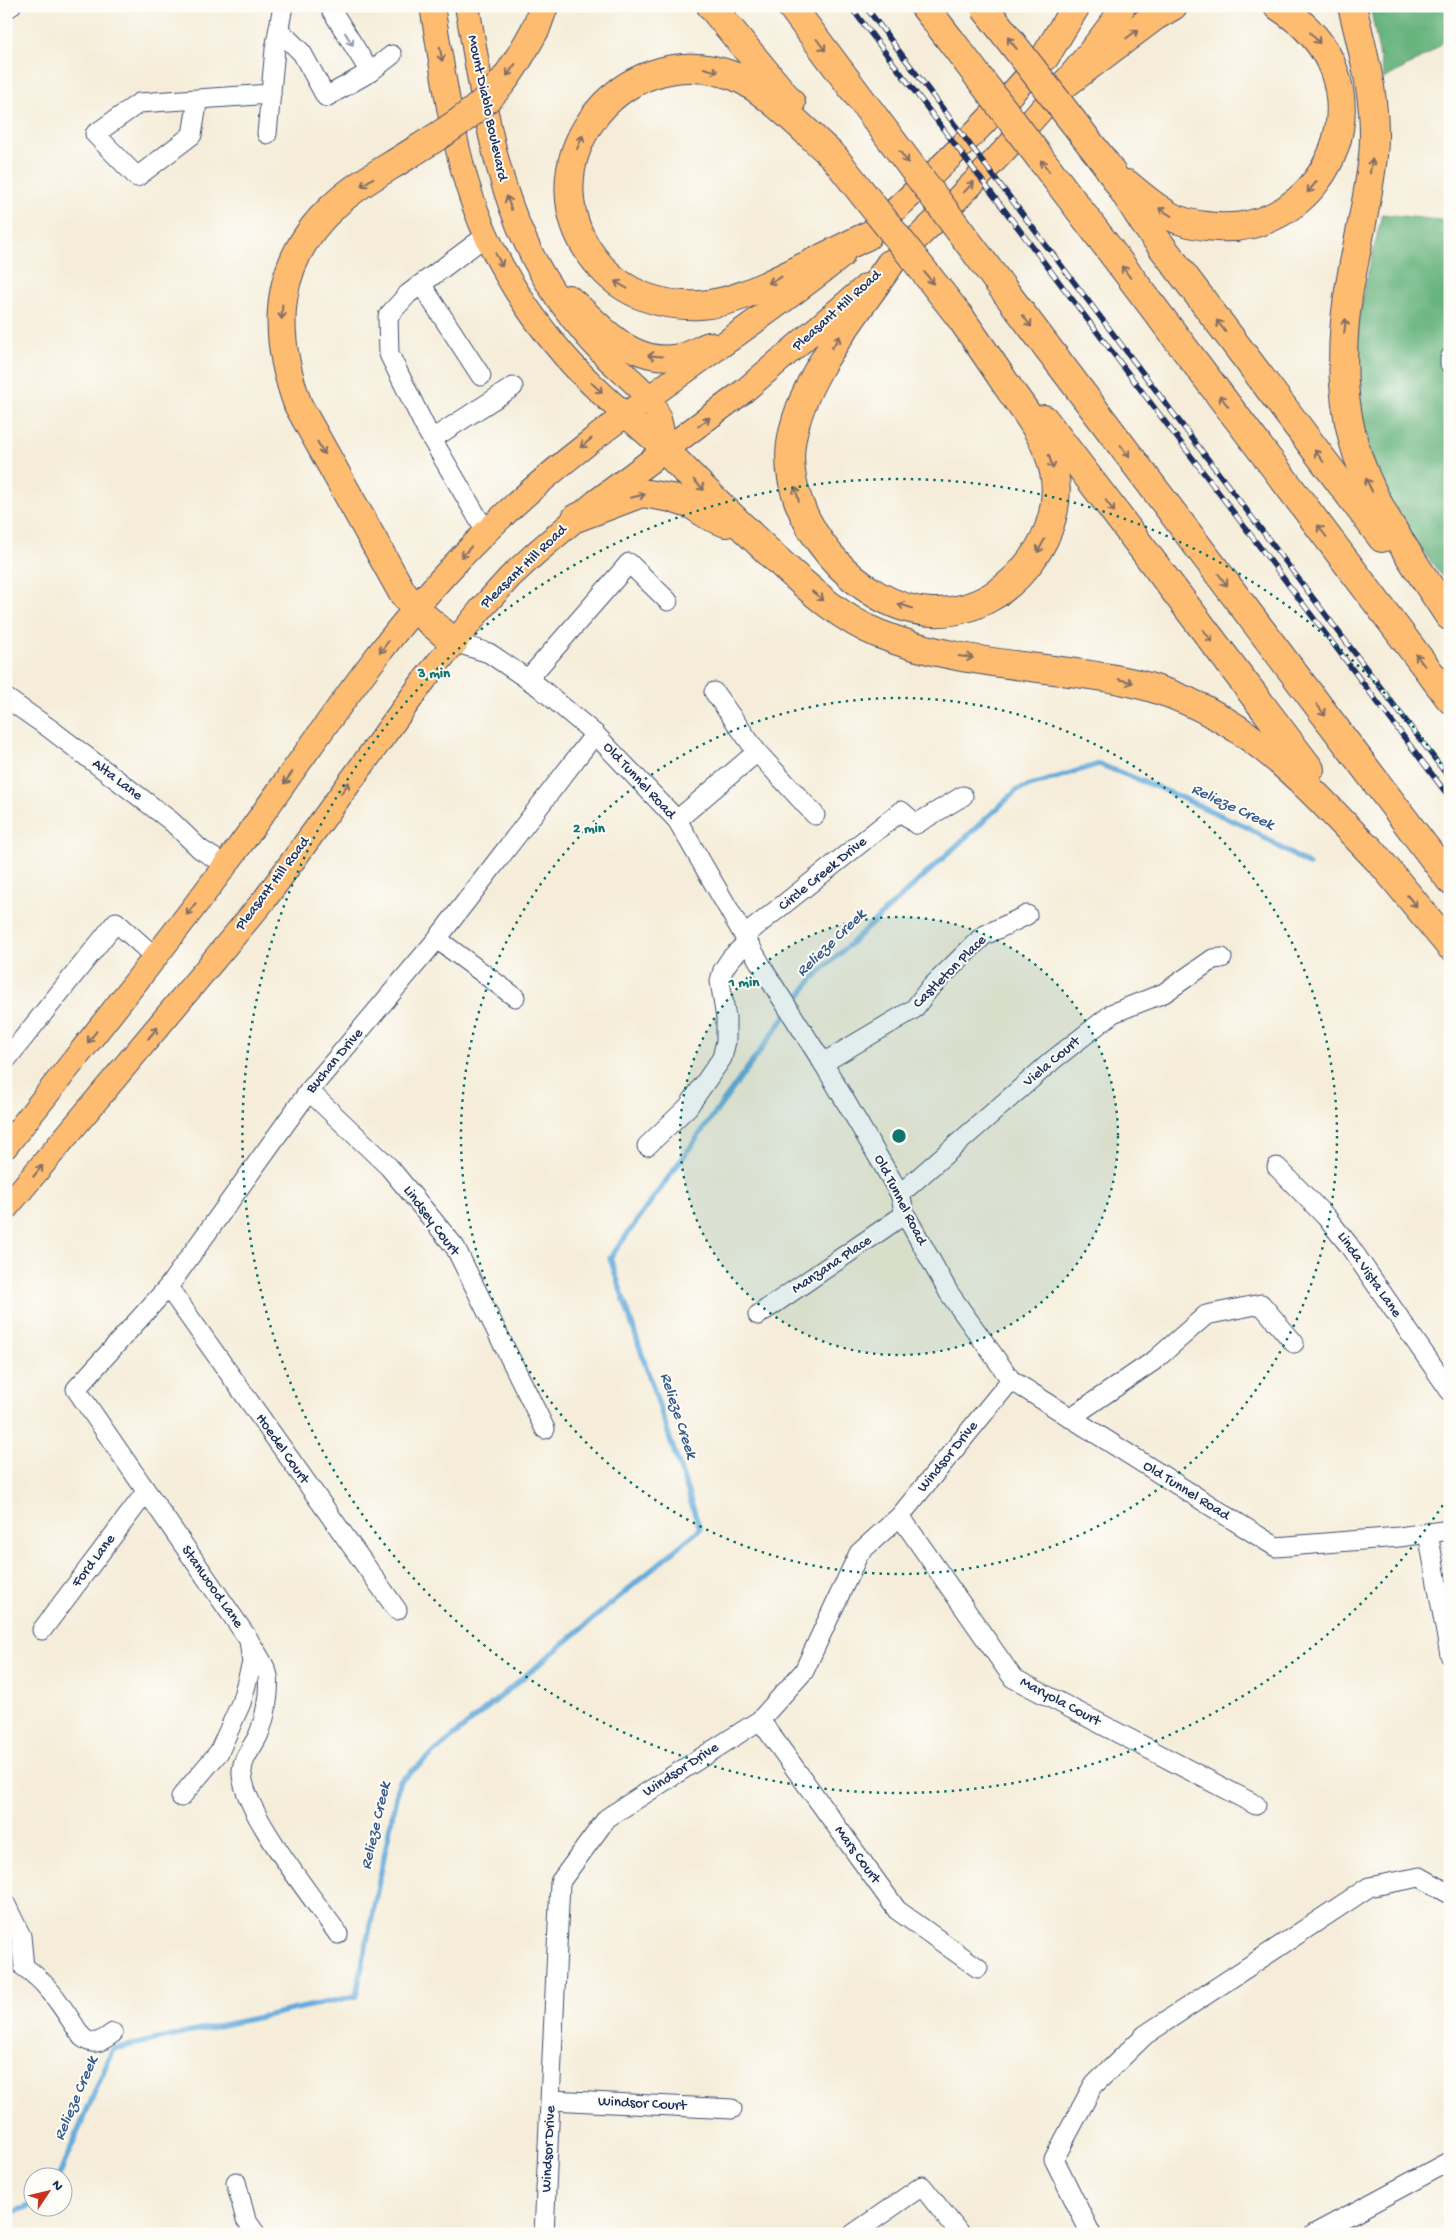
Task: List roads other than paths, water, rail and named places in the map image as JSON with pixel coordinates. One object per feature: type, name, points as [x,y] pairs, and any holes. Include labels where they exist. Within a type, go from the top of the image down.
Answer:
[{"type":"highway","points":[[711,6],[834,157],[960,317],[1040,413],[1381,863],[1450,946]]},
{"type":"highway","points":[[791,6],[1450,880]]},
{"type":"highway","points":[[924,6],[1450,699]]},
{"type":"highway","points":[[1045,57],[1076,6]]},
{"type":"highway","points":[[1065,84],[1154,17],[1173,6]]},
{"type":"highway","points":[[1106,164],[1145,200],[1171,217],[1205,226],[1235,228],[1264,222],[1289,209],[1312,188],[1328,164],[1338,136],[1341,102],[1334,71],[1321,44],[1299,20],[1278,6]]},
{"type":"highway","points":[[1352,6],[1370,86],[1374,120],[1373,154],[1348,297],[1344,337],[1346,406],[1364,475],[1380,507],[1449,616]]},
{"type":"highway","points":[[984,7],[1106,164],[1144,224],[1361,511],[1449,616]]},
{"type":"highway","points":[[454,642],[415,609],[398,583],[298,405],[287,374],[281,340],[282,306],[287,278],[298,250],[315,225],[335,204],[459,122],[487,98],[500,85],[518,60],[540,17]]},
{"type":"highway","points":[[834,157],[764,95],[736,77],[704,68],[671,69],[641,78],[616,94],[596,113],[581,139],[571,166],[569,194],[575,227],[591,256],[614,281],[643,298],[671,304],[700,305],[726,301],[756,290],[866,236]]},
{"type":"highway","points":[[890,264],[825,359],[809,389],[798,416],[791,445],[792,474],[799,504],[813,533],[834,559],[858,582],[883,598],[908,608],[932,612],[966,607],[983,602],[1006,588],[1024,570],[1041,547],[1050,524],[1055,499],[1054,472],[1045,446],[1031,421],[960,317]]},
{"type":"highway","points":[[664,450],[746,531],[815,594],[842,614],[877,634],[916,646],[954,655],[1118,679],[1160,690],[1202,708],[1242,731],[1274,755],[1381,863]]},
{"type":"highway","points":[[576,518],[642,493],[671,498],[692,505],[709,516],[746,531]]},
{"type":"main road","points":[[432,6],[457,143],[467,184],[486,235],[498,259],[540,325],[564,355],[664,450]]},
{"type":"main road","name":"Mount Diablo Boulevard","points":[[467,6],[499,174],[512,210],[543,276],[563,307],[584,334],[648,397],[661,425],[664,450]]},
{"type":"main road","points":[[6,1146],[225,865],[375,659],[415,609],[486,532],[563,462],[648,397],[750,325],[866,236],[958,151],[1000,108],[1045,57],[1086,6]]},
{"type":"main road","name":"Pleasant Hill Road","points":[[6,1208],[265,899],[398,715],[454,642],[510,577],[576,518],[664,450],[703,423],[785,357],[890,264],[972,184],[1065,84],[1124,6]]},
{"type":"main road","points":[[543,276],[621,344],[651,358],[684,355],[750,325]]},
{"type":"street","points":[[6,10],[11,6]]},
{"type":"street","points":[[267,134],[283,6]]},
{"type":"street","points":[[329,6],[370,72]]},
{"type":"street","points":[[279,30],[302,53],[326,97],[370,72],[392,55]]},
{"type":"street","points":[[198,99],[192,135],[137,177],[95,134],[139,103],[271,94]]},
{"type":"street","points":[[486,235],[408,294],[388,316],[389,354],[432,439],[486,532]]},
{"type":"street","points":[[421,284],[481,376]]},
{"type":"street","points":[[1450,359],[1450,364]]},
{"type":"street","points":[[432,439],[513,387]]},
{"type":"street","points":[[528,679],[629,563],[668,601]]},
{"type":"street","name":"Old Tunnel Road","points":[[454,642],[489,653],[528,679],[595,734],[677,820],[782,1000],[824,1063],[900,1194],[905,1214],[949,1293],[1011,1380],[1276,1547],[1450,1530]]},
{"type":"street","points":[[714,692],[757,752],[815,816]]},
{"type":"street","name":"Alta Lane","points":[[6,698],[57,734],[171,821],[200,849],[225,865]]},
{"type":"street","name":"Buchan Drive","points":[[76,1389],[168,1287],[310,1091],[437,939],[595,734]]},
{"type":"street","points":[[677,820],[757,752]]},
{"type":"street","name":"Circle Creek Drive","points":[[646,1146],[688,1107],[722,1058],[726,1041],[726,1018],[720,981],[731,958],[746,939],[901,811],[916,824],[963,796]]},
{"type":"street","name":"Castleton Place","points":[[824,1063],[914,1009],[929,990],[983,936],[1027,915]]},
{"type":"street","points":[[6,1060],[116,922],[154,956]]},
{"type":"street","points":[[437,939],[515,997]]},
{"type":"street","name":"Viela Court","points":[[900,1194],[1053,1060],[1113,1013],[1164,993],[1213,960],[1222,958]]},
{"type":"street","name":"Lindsey Court","points":[[310,1091],[389,1167],[455,1247],[545,1429]]},
{"type":"street","name":"Linda Vista Lane","points":[[1277,1167],[1326,1217],[1348,1244],[1450,1391]]},
{"type":"street","name":"Manzana Place","points":[[758,1315],[905,1214]]},
{"type":"street","name":"Hoedel Court","points":[[168,1287],[397,1610]]},
{"type":"street","points":[[1070,1418],[1155,1360],[1206,1315],[1261,1304],[1294,1343]]},
{"type":"street","name":"Windsor Drive","points":[[544,2234],[560,1882],[607,1818],[760,1720],[804,1671],[859,1553],[900,1516],[1011,1380]]},
{"type":"street","name":"Stanwood Lane","points":[[76,1389],[249,1640],[252,1663],[241,1703],[218,1752],[181,1797]]},
{"type":"street","name":"Ford Lane","points":[[42,1630],[146,1492]]},
{"type":"street","name":"Maryola Court","points":[[900,1516],[1013,1678],[1256,1805]]},
{"type":"street","points":[[1428,1533],[1450,1655]]},
{"type":"street","points":[[249,1640],[268,1674],[267,1701],[258,1734],[247,1755],[242,1773],[247,1795],[262,1825],[338,1934]]},
{"type":"street","name":"Mars Court","points":[[760,1720],[897,1910],[978,1968]]},
{"type":"street","points":[[1092,2234],[1054,2159],[1093,2086],[1145,2035],[1369,1887],[1420,1877],[1450,1894]]},
{"type":"street","points":[[6,1905],[21,1936],[24,1967],[36,1974],[47,1986],[88,2042],[102,2041],[113,2033]]},
{"type":"street","name":"Windsor Court","points":[[551,2100],[732,2108]]},
{"type":"street","points":[[1314,2234],[1450,2161]]},
{"type":"street","points":[[236,2182],[246,2220],[256,2234]]},
{"type":"street","points":[[853,2234],[922,2186],[956,2232]]},
{"type":"waterway","name":"Relieze Creek","points":[[62,2168],[113,2049],[356,1996],[399,1782],[700,1529],[610,1258],[813,978],[1017,790],[1099,764],[1164,790],[1247,827],[1309,865]]},
{"type":"waterway","name":"Relieze Creek","points":[[6,2215],[22,2209]]},
{"type":"railway","points":[[850,6],[1450,798]]},
{"type":"railway","points":[[865,6],[1450,779]]}]
